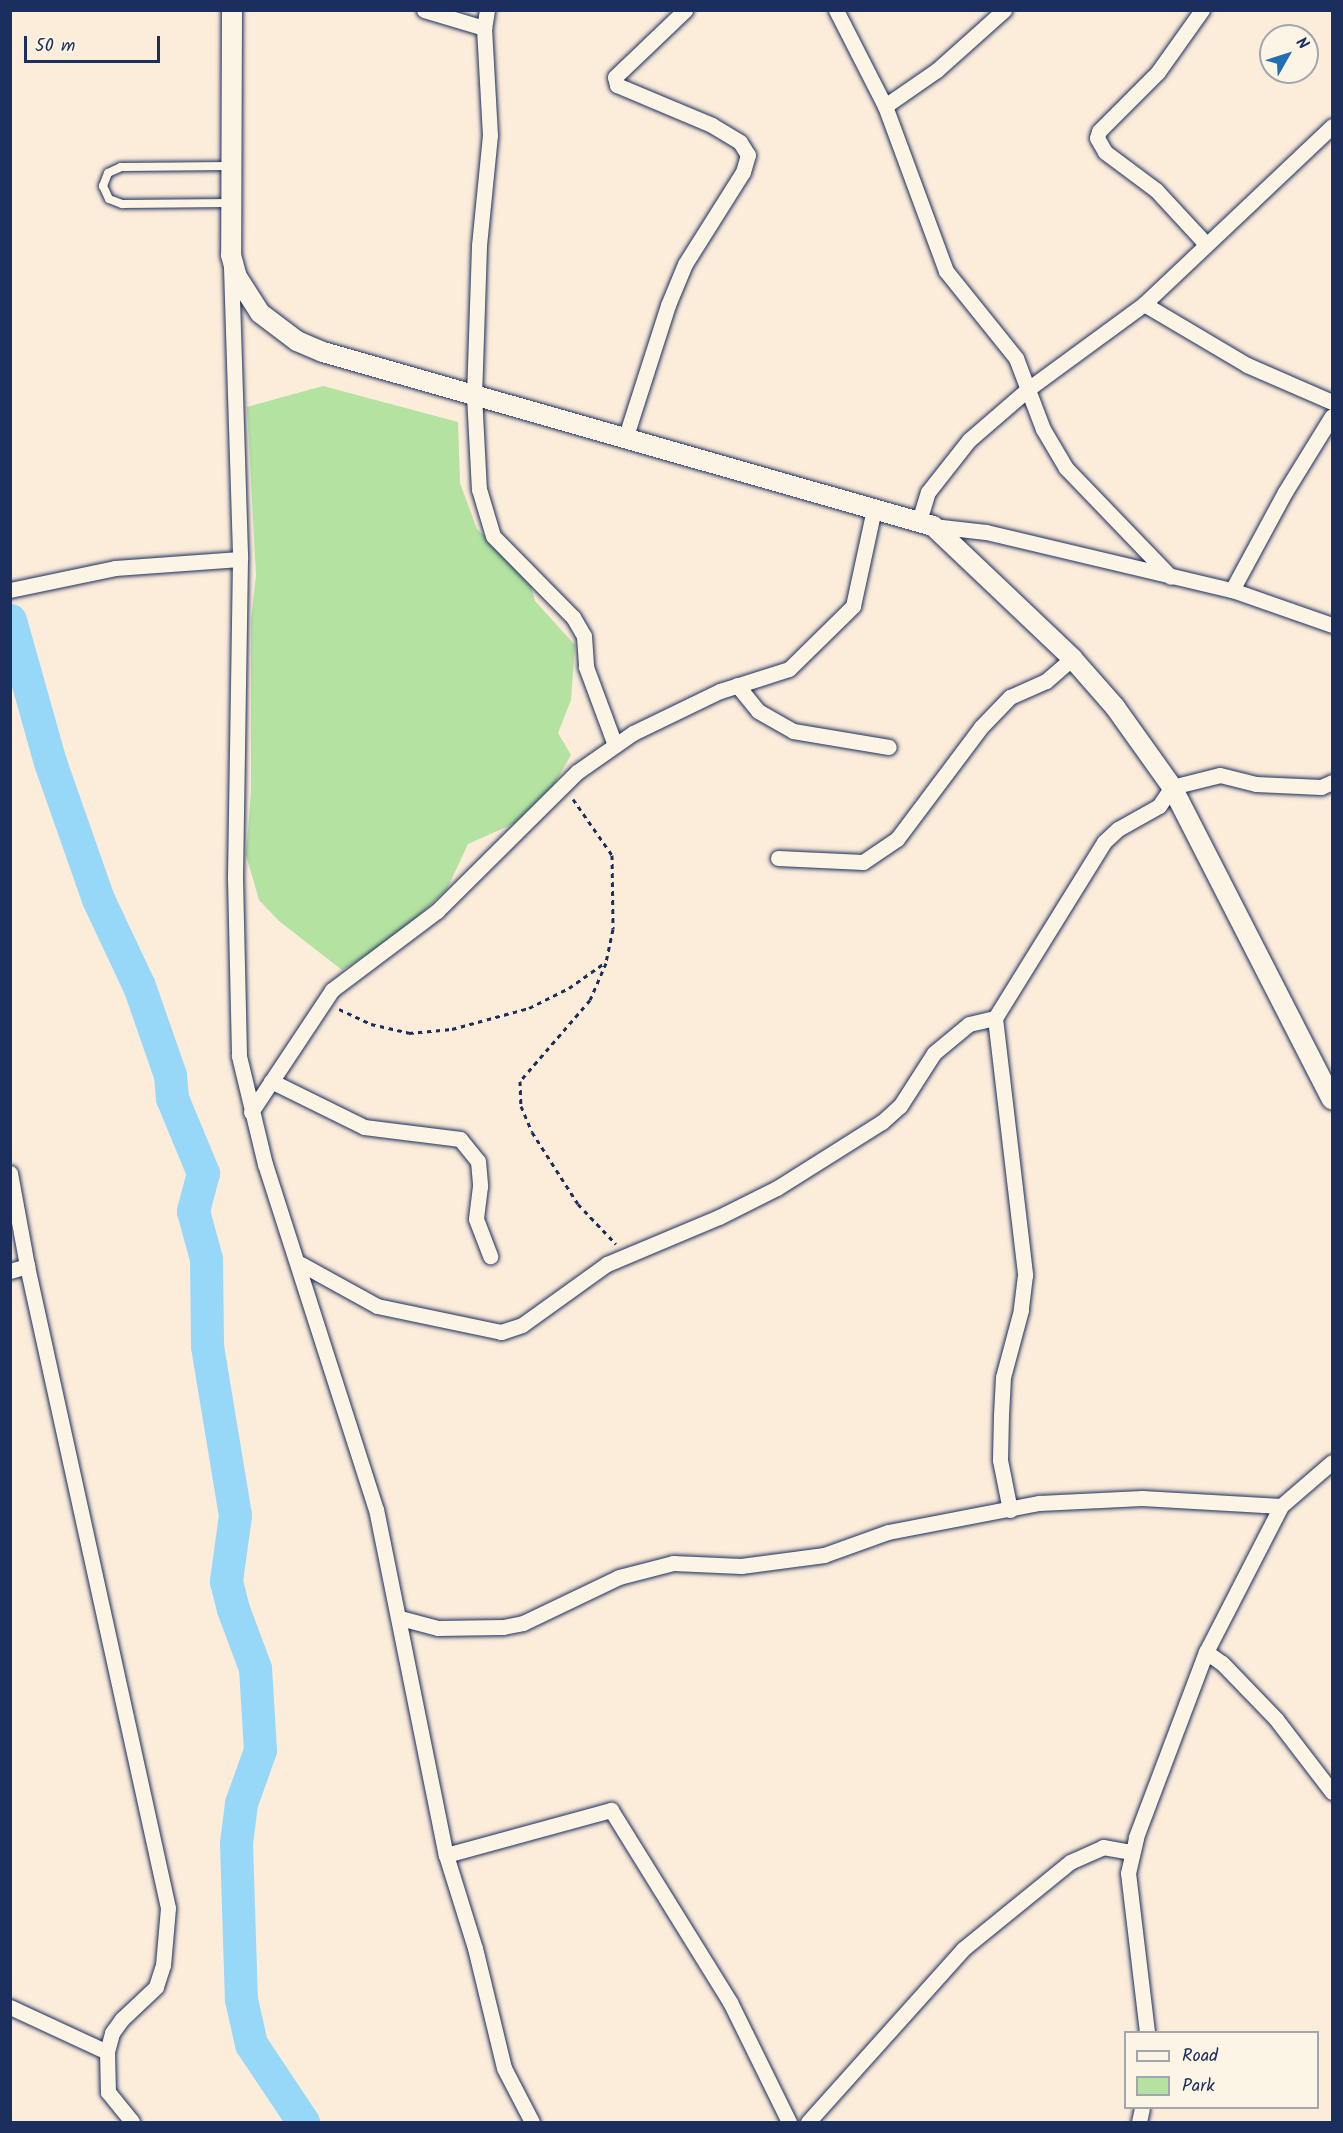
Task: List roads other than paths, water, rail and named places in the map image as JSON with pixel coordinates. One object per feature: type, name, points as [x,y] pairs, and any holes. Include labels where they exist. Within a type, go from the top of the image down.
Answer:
[{"type":"street","points":[[232,10],[230,203],[240,559],[235,995],[239,1056],[251,1112],[301,1264],[376,1509],[400,1618],[446,1855],[475,1948],[504,2068],[532,2122]]},
{"type":"street","points":[[424,10],[484,28]]},
{"type":"street","points":[[487,10],[484,28],[490,135],[479,246],[474,395],[478,489],[493,536],[573,617],[584,636],[586,667],[615,745]]},
{"type":"street","points":[[625,439],[681,274],[743,172],[748,155],[741,142],[712,125],[617,85],[615,77],[685,10]]},
{"type":"street","points":[[836,10],[885,106],[946,271],[1003,340],[1024,373],[1043,429],[1066,468],[1171,577]]},
{"type":"street","points":[[885,106],[937,70],[1004,10]]},
{"type":"street","points":[[1202,10],[1158,72],[1099,131],[1097,138],[1106,152],[1156,190],[1206,244]]},
{"type":"street","points":[[926,524],[928,492],[957,453],[1028,389],[1144,304],[1332,126]]},
{"type":"street","points":[[231,255],[237,277],[260,312],[297,341],[625,439],[926,524],[986,532],[1232,590],[1332,625]]},
{"type":"street","points":[[1144,304],[1247,365],[1332,402]]},
{"type":"street","points":[[1232,590],[1285,492],[1332,416]]},
{"type":"street","points":[[251,1112],[332,990],[446,903],[563,785],[615,745],[737,685],[789,669],[853,606],[874,509]]},
{"type":"street","points":[[926,524],[1072,658],[1115,706],[1172,787],[1332,1098]]},
{"type":"street","points":[[10,590],[115,568],[240,559]]},
{"type":"street","points":[[778,858],[863,862],[897,839],[981,727],[1010,697],[1046,681],[1072,658]]},
{"type":"street","points":[[737,685],[758,711],[793,731],[888,747]]},
{"type":"street","points":[[1010,1510],[1000,1460],[1000,1415],[1003,1377],[1022,1310],[1025,1275],[1009,1158],[996,1018],[1104,842],[1118,829],[1159,806],[1172,787],[1220,775],[1256,784],[1321,787],[1332,782]]},
{"type":"street","points":[[301,1264],[377,1306],[501,1332],[522,1325],[583,1280],[626,1255],[719,1217],[841,1151],[900,1106],[934,1053],[969,1024],[996,1018]]},
{"type":"street","points":[[271,1081],[364,1127],[460,1139],[477,1161],[480,1186],[476,1219],[490,1256]]},
{"type":"street","points":[[10,1173],[27,1266],[168,1908],[163,1965],[156,1987],[122,2019],[112,2033],[106,2052],[108,2092],[132,2122]]},
{"type":"street","points":[[10,1271],[27,1266]]},
{"type":"street","points":[[1147,2031],[1128,1873],[1131,1852],[1206,1652],[1281,1506],[1332,1462]]},
{"type":"street","points":[[400,1618],[438,1628],[504,1627],[523,1623],[619,1577],[673,1563],[741,1566],[824,1555],[888,1532],[1039,1503],[1142,1498],[1281,1506]]},
{"type":"street","points":[[1206,1652],[1269,1711],[1332,1792]]},
{"type":"street","points":[[446,1855],[610,1810],[618,1816],[730,2002],[789,2122]]},
{"type":"street","points":[[808,2122],[963,1949],[1070,1862],[1103,1847],[1131,1852]]},
{"type":"street","points":[[10,2007],[106,2052]]},
{"type":"lane","points":[[230,166],[121,167],[108,173],[103,186],[109,199],[122,204],[230,203]]},
{"type":"waterway","points":[[10,620],[50,762],[98,899],[139,986],[170,1075],[172,1098],[203,1173],[193,1211],[206,1259],[207,1346],[235,1515],[226,1581],[233,1609],[255,1668],[260,1750],[241,1803],[236,1843],[241,1999],[251,2044],[303,2122]]}]
